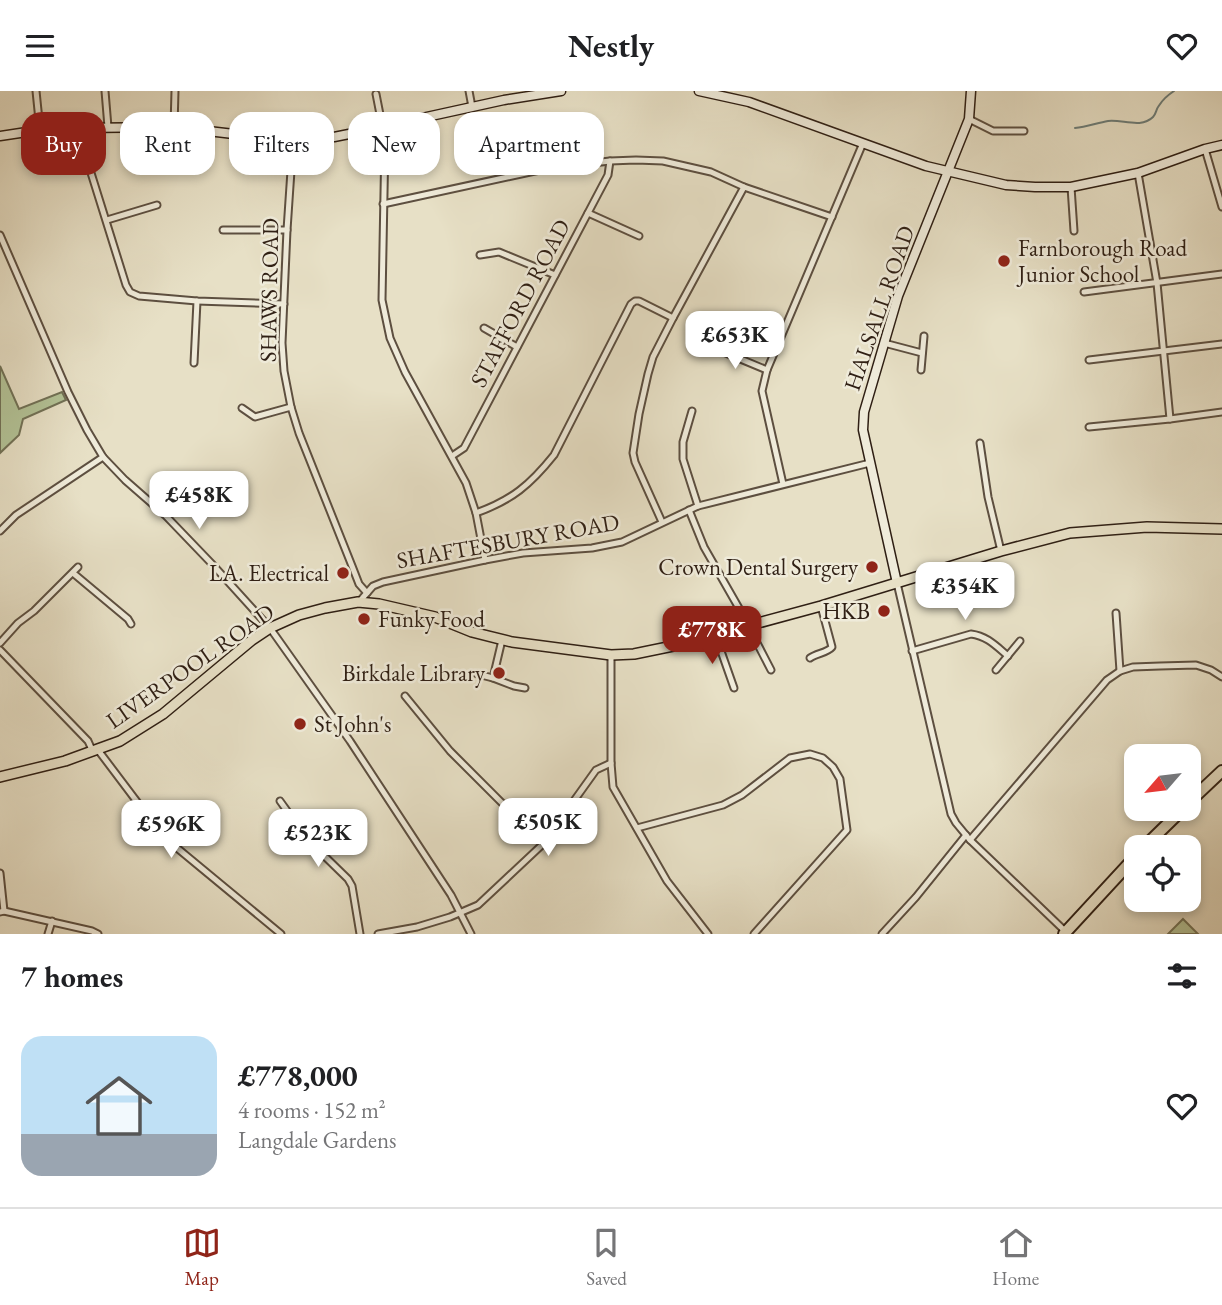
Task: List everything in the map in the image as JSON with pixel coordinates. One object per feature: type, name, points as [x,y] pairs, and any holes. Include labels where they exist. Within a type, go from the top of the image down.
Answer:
[{"type":"highway","points":[[1201,791],[1222,771]]},
{"type":"highway","points":[[1156,835],[1171,821]]},
{"type":"highway","points":[[1065,933],[1124,869]]},
{"type":"main road","name":"LIVERPOOL ROAD","points":[[0,777],[96,751],[120,741],[163,713],[270,628],[299,615],[325,608],[358,603],[379,604],[502,639],[611,655],[634,654],[821,606],[1001,551],[1070,533],[1147,527],[1222,529]]},
{"type":"street","points":[[36,91],[38,112]]},
{"type":"street","points":[[105,91],[108,127],[120,127]]},
{"type":"street","points":[[174,112],[175,91]]},
{"type":"street","points":[[469,91],[472,107]]},
{"type":"street","points":[[440,114],[561,91]]},
{"type":"street","points":[[699,91],[749,102],[926,166],[1006,185],[1071,187],[1138,173],[1222,145]]},
{"type":"street","name":"HALSALL ROAD","points":[[897,583],[863,430],[864,412],[898,296],[970,119],[971,91]]},
{"type":"street","points":[[376,94],[380,112]]},
{"type":"street","points":[[970,119],[993,131],[1024,131]]},
{"type":"street","points":[[0,136],[21,133]]},
{"type":"street","points":[[783,484],[762,391],[767,370],[863,143]]},
{"type":"street","points":[[1205,149],[1222,207]]},
{"type":"street","points":[[383,204],[549,168],[610,161],[663,162],[711,172],[744,187],[832,217]]},
{"type":"street","name":"STAFFORD ROAD","points":[[452,456],[464,448],[608,175],[610,161]]},
{"type":"street","points":[[1138,173],[1157,283],[1170,419]]},
{"type":"street","points":[[92,175],[130,292],[139,296],[197,301],[284,304]]},
{"type":"street","name":"SHAWS ROAD","points":[[291,175],[282,343],[284,372],[299,433],[359,584],[367,593]]},
{"type":"street","points":[[384,175],[382,300],[390,338],[405,372],[466,484],[476,513],[485,560]]},
{"type":"street","points":[[662,522],[633,453],[648,374],[653,357],[673,318],[744,187]]},
{"type":"street","points":[[1071,187],[1074,231]]},
{"type":"street","points":[[107,220],[157,205]]},
{"type":"street","points":[[588,213],[639,236]]},
{"type":"street","points":[[223,230],[287,230]]},
{"type":"street","points":[[0,235],[68,392],[103,457],[213,565],[270,628],[350,741],[451,895],[471,934]]},
{"type":"street","points":[[480,255],[499,252],[555,275]]},
{"type":"street","points":[[1084,292],[1222,274]]},
{"type":"street","points":[[194,363],[197,301]]},
{"type":"street","points":[[476,513],[518,493],[554,456],[631,304],[639,301],[673,318]]},
{"type":"street","points":[[484,328],[517,347]]},
{"type":"street","points":[[920,370],[924,336]]},
{"type":"street","points":[[884,343],[922,353]]},
{"type":"street","points":[[1089,360],[1222,344]]},
{"type":"street","points":[[715,348],[767,370]]},
{"type":"street","points":[[242,408],[255,417],[291,407]]},
{"type":"street","points":[[692,411],[683,442],[683,459],[698,506]]},
{"type":"street","points":[[1089,428],[1222,412]]},
{"type":"street","points":[[980,443],[988,498],[1001,551]]},
{"type":"street","points":[[0,531],[16,515],[103,457]]},
{"type":"street","name":"SHAFTESBURY ROAD","points":[[358,603],[373,586],[383,582],[523,553],[592,548],[622,542],[698,506],[870,463]]},
{"type":"street","points":[[690,510],[704,547],[771,670]]},
{"type":"street","points":[[0,643],[78,567]]},
{"type":"street","points":[[73,573],[130,622],[135,613]]},
{"type":"street","points":[[897,583],[951,814],[968,837],[1065,933]]},
{"type":"street","points":[[810,658],[829,651],[832,647],[821,606]]},
{"type":"street","points":[[1116,613],[1120,670]]},
{"type":"street","points":[[715,634],[734,688]]},
{"type":"street","points":[[912,651],[971,634],[988,639],[1007,656]]},
{"type":"street","points":[[493,678],[502,639]]},
{"type":"street","points":[[996,670],[1020,641]]},
{"type":"street","points":[[0,650],[88,741],[171,843],[281,934]]},
{"type":"street","points":[[611,655],[613,787],[667,881],[708,934]]},
{"type":"street","points":[[882,934],[1107,680],[1120,670],[1133,667],[1196,665],[1212,670],[1222,677]]},
{"type":"street","points":[[477,674],[525,688]]},
{"type":"street","points":[[405,696],[450,751],[543,844]]},
{"type":"street","points":[[637,828],[723,805],[742,795],[790,758],[810,754],[823,758],[833,767],[840,779],[847,830],[754,934]]},
{"type":"street","points":[[378,934],[417,927],[478,905],[543,844],[596,770],[611,763]]},
{"type":"street","points":[[281,801],[308,840],[348,879],[352,886],[360,934]]},
{"type":"street","points":[[0,873],[2,912],[52,921],[98,934]]},
{"type":"street","points":[[48,934],[52,921]]},
{"type":"street","points":[[264,934],[271,926]]},
{"type":"green space","points":[[0,366],[19,409],[62,392],[66,400],[23,419],[19,435],[0,453]]},
{"type":"green space","points":[[1183,919],[1198,934],[1168,934]]},
{"type":"waterway","points":[[1075,128],[1108,121],[1148,121],[1163,100],[1174,91]]},
{"type":"place","name":"Farnborough Road Junior School","points":[[1004,261]]},
{"type":"place","name":"Crown Dental Surgery","points":[[872,567]]},
{"type":"place","name":"LA. Electrical","points":[[343,573]]},
{"type":"place","name":"HKB","points":[[884,611]]},
{"type":"place","name":"Funky Food","points":[[364,619]]},
{"type":"place","name":"Birkdale Library","points":[[499,673]]},
{"type":"place","name":"St John's","points":[[300,724]]}]
